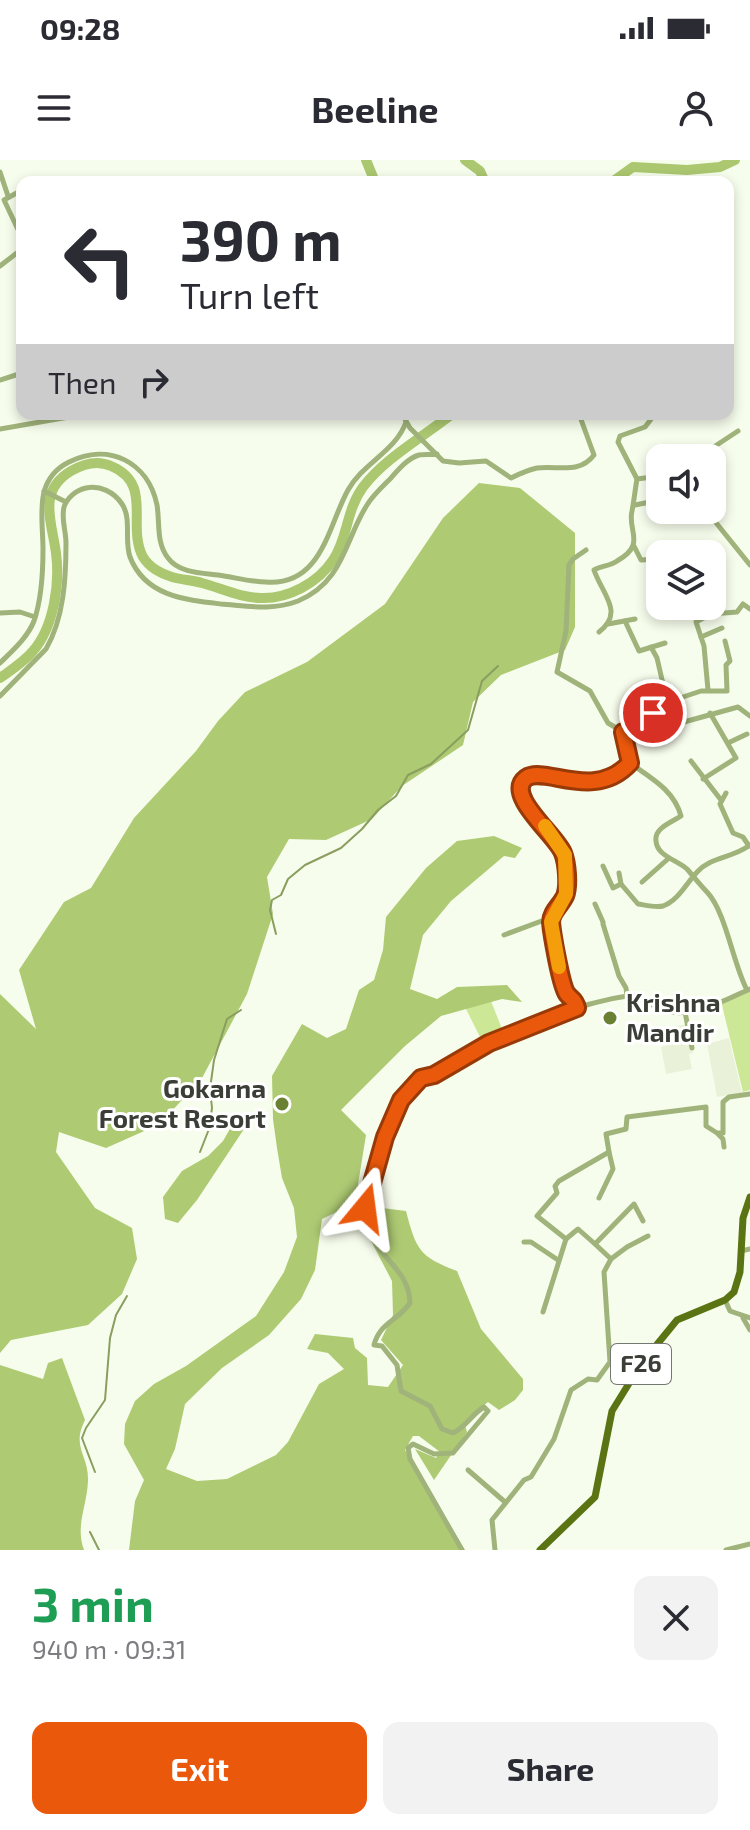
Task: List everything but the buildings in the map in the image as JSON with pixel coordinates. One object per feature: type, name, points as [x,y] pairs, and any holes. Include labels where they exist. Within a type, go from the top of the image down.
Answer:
[{"type":"main road","points":[[725,1300],[736,1288],[746,1250],[743,1218],[750,1197]]},
{"type":"main road","name":"F26","points":[[540,1550],[595,1497],[612,1411],[641,1364],[677,1320],[725,1300]]},
{"type":"street","points":[[0,172],[8,196]]},
{"type":"street","points":[[16,193],[4,200],[16,225]]},
{"type":"street","points":[[0,266],[16,254]]},
{"type":"street","points":[[0,429],[52,420]]},
{"type":"street","points":[[406,422],[443,461],[486,461],[511,478],[538,468],[582,466],[594,455],[581,420]]},
{"type":"street","points":[[646,560],[641,560],[634,545],[631,513],[635,505],[637,479],[618,442],[620,436],[645,427],[650,420]]},
{"type":"street","points":[[0,663],[30,631],[35,617],[41,586],[43,545],[40,521],[44,492],[52,477],[71,461],[103,454],[117,455],[143,474],[157,507],[161,543],[166,557],[177,568],[267,583],[305,570],[323,551],[341,505],[354,482],[362,470],[401,436],[406,422]]},
{"type":"street","points":[[718,444],[738,431]]},
{"type":"street","points":[[0,696],[46,649],[56,627],[64,590],[66,546],[62,516],[65,501],[76,493],[87,487],[107,490],[115,495],[126,513],[129,556],[147,582],[160,591],[201,602],[262,609],[310,595],[329,577],[347,552],[367,504],[396,472],[420,455],[437,454]]},
{"type":"street","points":[[637,479],[646,478]]},
{"type":"street","points":[[44,492],[65,501]]},
{"type":"street","points":[[635,505],[646,503]]},
{"type":"street","points":[[717,524],[750,565]]},
{"type":"street","points":[[608,624],[612,610],[594,570],[618,561],[634,545]]},
{"type":"street","points":[[586,550],[569,565],[566,631],[557,668],[561,675],[590,691],[608,723],[623,732],[633,733],[640,730],[653,713],[683,697],[708,690],[729,690],[726,665],[730,661],[725,641]]},
{"type":"street","points":[[726,613],[737,612],[743,604],[750,609]]},
{"type":"street","points":[[0,613],[20,612],[35,617]]},
{"type":"street","points":[[599,632],[608,624],[635,619]]},
{"type":"street","points":[[700,620],[696,622],[708,690]]},
{"type":"street","points":[[625,621],[639,651],[665,643]]},
{"type":"street","points":[[701,637],[722,628]]},
{"type":"street","points":[[644,689],[663,684],[651,647]]},
{"type":"street","points":[[462,1550],[410,1459],[408,1448],[413,1444],[434,1454],[453,1453],[488,1411],[484,1407],[460,1429],[447,1432],[439,1426],[430,1406],[401,1391],[397,1365],[382,1346],[374,1345],[377,1333],[403,1313],[410,1303],[406,1280],[371,1239],[365,1208],[385,1137],[401,1100],[421,1078],[434,1075],[489,1043],[577,1008],[637,995],[660,1009],[685,1012],[711,1006],[749,989],[739,974],[714,902],[686,869],[659,850],[656,836],[664,826],[681,816],[677,802],[630,763],[623,732],[636,702]]},
{"type":"street","points":[[684,722],[738,707],[750,716]]},
{"type":"street","points":[[703,779],[736,758],[710,713]]},
{"type":"street","points":[[728,743],[747,734]]},
{"type":"street","points":[[619,873],[621,884],[638,904],[658,907],[674,899],[692,877],[709,863],[735,855],[749,846],[743,837],[733,833],[721,800],[691,761]]},
{"type":"street","points":[[577,1008],[574,998],[566,993],[551,922],[566,894],[565,855],[523,802],[520,788],[524,780],[532,776],[574,782],[610,779],[630,763]]},
{"type":"street","points":[[721,800],[726,793]]},
{"type":"street","points":[[642,882],[669,858]]},
{"type":"street","points":[[603,866],[613,888],[621,884]]},
{"type":"street","points":[[595,904],[627,996]]},
{"type":"street","points":[[504,935],[538,920],[551,922]]},
{"type":"street","points":[[685,1012],[692,1048]]},
{"type":"street","points":[[717,1133],[723,1133],[723,1102],[729,1097],[750,1094]]},
{"type":"street","points":[[599,1198],[613,1169],[606,1134],[626,1129],[627,1117],[706,1107],[706,1126],[723,1139],[724,1147]]},
{"type":"street","points":[[566,1239],[537,1216],[557,1193],[555,1186],[559,1181],[609,1152]]},
{"type":"street","points":[[595,1244],[634,1204],[643,1221]]},
{"type":"street","points":[[543,1312],[566,1239],[578,1229],[611,1259]]},
{"type":"street","points":[[495,1550],[492,1520],[524,1480],[531,1477],[554,1439],[571,1390],[588,1379],[597,1380],[610,1362],[604,1272],[611,1259],[648,1236]]},
{"type":"street","points":[[524,1242],[531,1242],[558,1260]]},
{"type":"street","points":[[725,1300],[730,1311],[746,1317],[750,1330]]},
{"type":"street","points":[[468,1470],[505,1502]]},
{"type":"street","points":[[726,1550],[750,1544]]},
{"type":"shaded area","points":[[687,1024],[693,1053],[689,1054],[692,1069],[666,1074],[661,1047],[671,1044],[669,1028]]},
{"type":"shaded area","points":[[729,1038],[742,1093],[717,1097],[707,1044]]},
{"type":"green space","points":[[479,483],[520,488],[575,533],[575,627],[565,650],[501,675],[473,702],[463,745],[402,786],[372,819],[326,840],[289,839],[267,877],[273,914],[247,994],[202,1078],[160,1124],[106,1148],[59,1132],[56,1152],[95,1208],[132,1228],[137,1259],[122,1294],[88,1325],[11,1340],[0,1353],[0,994],[36,1029],[19,970],[64,902],[91,888],[134,818],[245,692],[307,662],[385,604],[443,518]]},
{"type":"green space","points":[[494,836],[522,848],[515,858],[504,856],[451,901],[423,935],[410,989],[437,999],[457,987],[507,985],[522,1002],[502,999],[441,1016],[405,1046],[341,1110],[366,1135],[355,1203],[322,1219],[315,1270],[301,1299],[269,1335],[222,1368],[185,1404],[175,1449],[166,1469],[197,1481],[227,1479],[276,1455],[288,1442],[319,1384],[344,1369],[328,1353],[307,1349],[315,1334],[353,1338],[355,1348],[367,1358],[368,1385],[388,1387],[403,1365],[381,1340],[393,1315],[392,1281],[360,1220],[382,1208],[406,1211],[421,1250],[435,1261],[457,1271],[481,1329],[523,1379],[523,1390],[515,1400],[499,1410],[488,1402],[464,1422],[467,1432],[434,1480],[415,1449],[436,1458],[440,1452],[419,1436],[413,1436],[405,1450],[465,1550],[129,1550],[135,1501],[144,1480],[124,1444],[125,1424],[135,1401],[154,1384],[186,1366],[256,1316],[284,1272],[297,1237],[294,1208],[282,1178],[277,1148],[272,1076],[302,1024],[327,1038],[346,1029],[359,990],[374,980],[383,950],[386,917],[426,868],[457,841]]},
{"type":"green space","points":[[750,990],[750,1090],[743,1092],[721,1001]]},
{"type":"green space","points":[[491,1001],[502,1029],[480,1037],[465,1007]]},
{"type":"green space","points":[[234,1122],[246,1126],[197,1200],[178,1223],[165,1219],[163,1197],[182,1171],[208,1156],[223,1141]]},
{"type":"green space","points":[[62,1358],[85,1420],[80,1438],[88,1472],[81,1524],[84,1550],[0,1550],[0,1365],[43,1379],[48,1363]]},
{"type":"waterway","points":[[366,160],[373,176]]},
{"type":"waterway","points":[[465,160],[482,176]]},
{"type":"waterway","points":[[620,176],[633,167],[687,170],[720,167],[735,160]]},
{"type":"waterway","points":[[0,678],[33,651],[51,617],[57,565],[50,498],[60,479],[71,471],[101,463],[124,474],[132,483],[136,494],[139,545],[143,557],[156,570],[239,595],[271,598],[302,588],[327,568],[342,543],[353,505],[363,487],[393,457],[444,420]]},
{"type":"waterway","points":[[276,934],[270,910],[272,900],[281,895],[288,879],[305,865],[341,848],[396,796],[408,775],[431,764],[468,730],[482,681],[498,666]]},
{"type":"waterway","points":[[200,1152],[209,1129],[214,1060],[227,1019],[241,1010]]},
{"type":"waterway","points":[[95,1472],[82,1438],[105,1400],[110,1338],[116,1315],[127,1296]]},
{"type":"waterway","points":[[90,1532],[99,1550]]},
{"type":"slow traffic","points":[[545,826],[565,855],[566,894],[551,922],[559,967]]},
{"type":"place","name":"Krishna Mandir","points":[[610,1018]]},
{"type":"place","name":"Gokarna Forest Resort","points":[[282,1104]]},
{"type":"route","points":[[365,1208],[385,1137],[401,1100],[421,1078],[434,1075],[489,1043],[577,1008],[574,998],[566,993],[551,922],[566,894],[565,855],[523,802],[520,788],[524,780],[532,776],[574,782],[610,779],[630,763],[623,732],[640,730],[653,713]]}]
